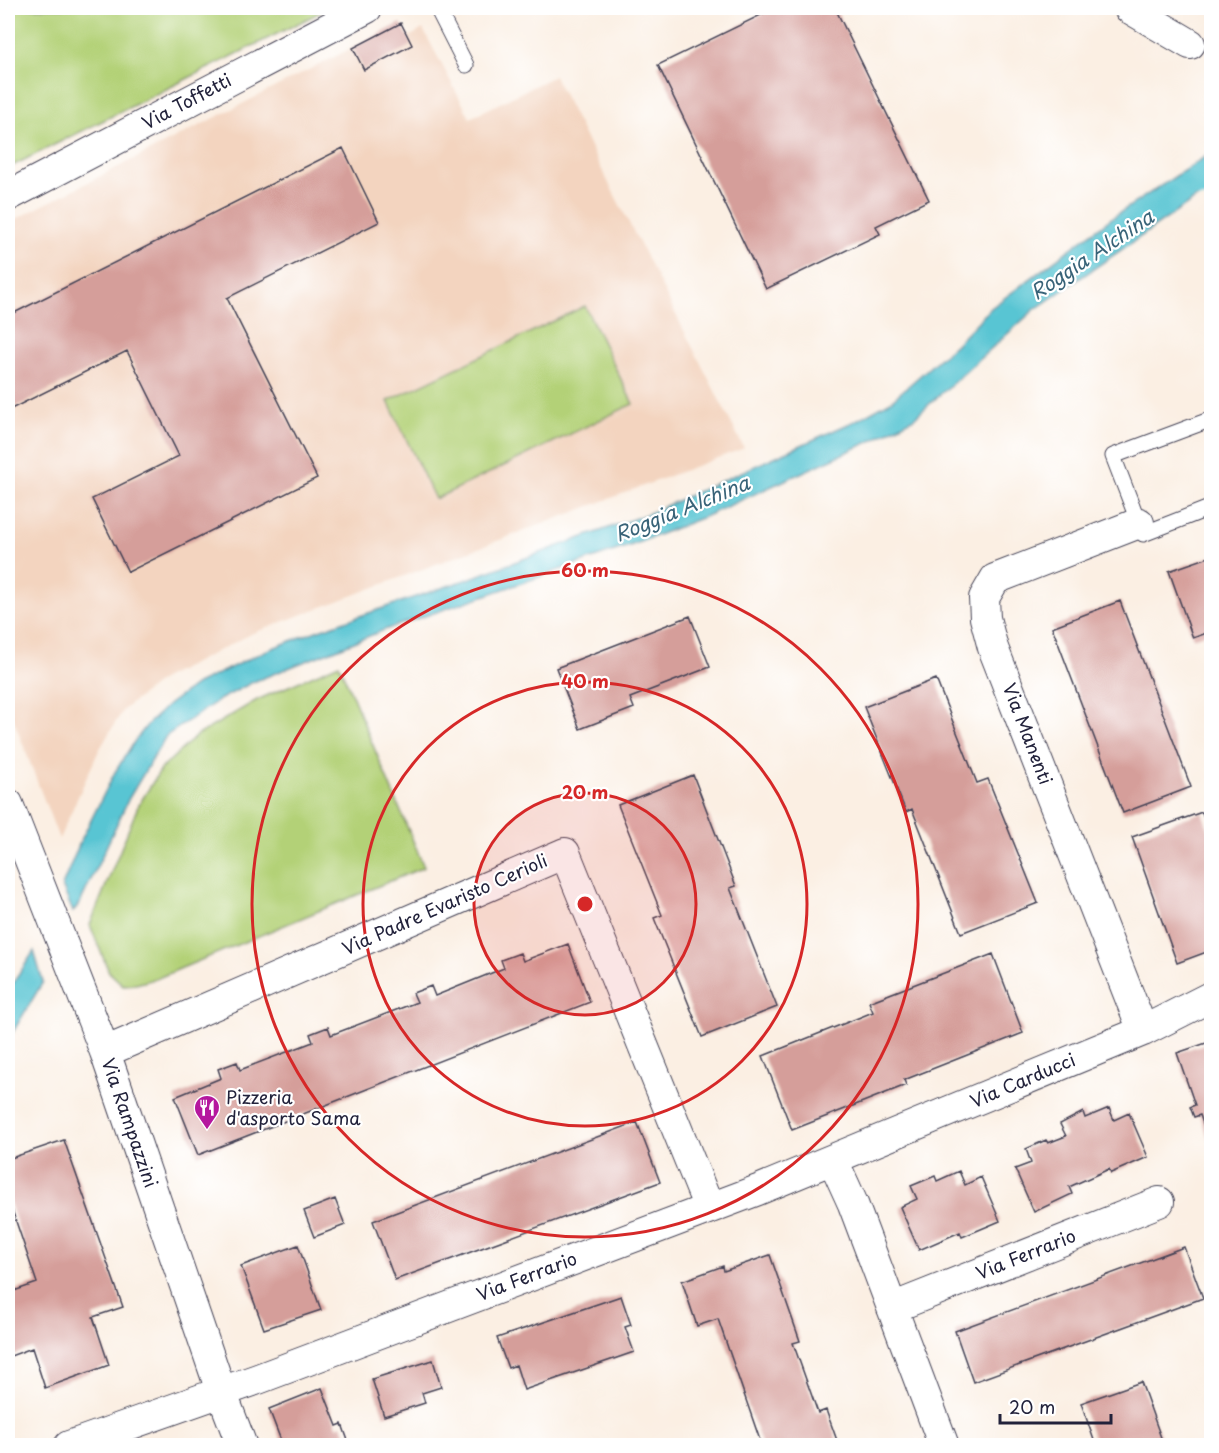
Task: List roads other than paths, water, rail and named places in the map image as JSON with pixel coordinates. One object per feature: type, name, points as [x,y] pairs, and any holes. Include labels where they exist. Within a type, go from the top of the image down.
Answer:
[{"type":"street","name":"Via Toffetti","points":[[8,196],[367,8]]},
{"type":"street","points":[[1129,8],[1190,44]]},
{"type":"street","name":"Via Manenti","points":[[1139,523],[995,579],[984,598],[985,618],[993,648],[1143,1031]]},
{"type":"street","name":"Via Rampazzini","points":[[8,804],[105,1052],[242,1446]]},
{"type":"street","name":"Via Padre Evaristo Cerioli","points":[[105,1052],[565,853],[709,1208]]},
{"type":"street","name":"Via Carducci","points":[[833,1160],[1143,1031],[1212,996]]},
{"type":"street","points":[[833,1160],[853,1204],[944,1446]]},
{"type":"street","name":"Via Ferrario","points":[[69,1446],[833,1160]]},
{"type":"street","name":"Via Ferrario","points":[[892,1308],[1159,1202]]},
{"type":"lane","points":[[437,8],[466,65]]},
{"type":"lane","points":[[1212,419],[1113,456],[1143,534],[1212,507]]},
{"type":"water","name":"Roggia Alchina","points":[[1211,153],[1211,188],[1034,310],[914,418],[869,442],[704,517],[635,544],[387,629],[253,682],[219,700],[166,736],[129,798],[81,901],[73,912],[62,886],[81,840],[115,772],[148,724],[169,704],[197,684],[265,651],[319,630],[650,513],[855,421],[891,401],[956,344],[991,308],[1113,217]]},
{"type":"water","points":[[34,951],[43,982],[8,1040],[8,991]]},
{"type":"waterway","points":[[1192,193],[1212,192]]},
{"type":"place","name":"Pizzeria d'asporto Sama","points":[[207,1131]]}]
